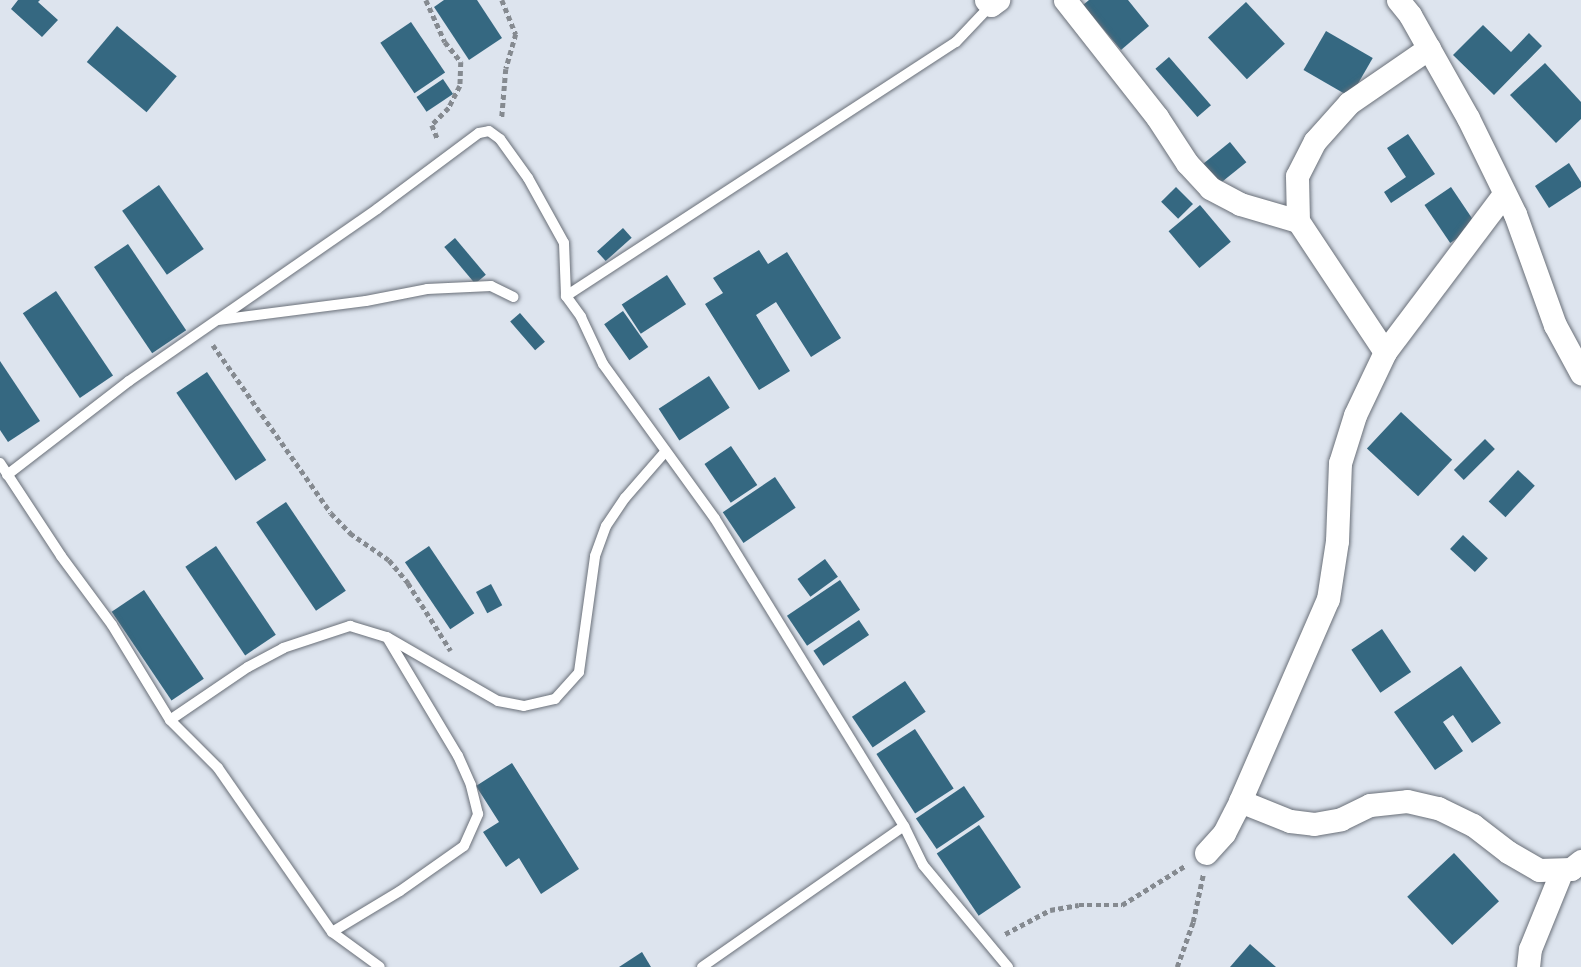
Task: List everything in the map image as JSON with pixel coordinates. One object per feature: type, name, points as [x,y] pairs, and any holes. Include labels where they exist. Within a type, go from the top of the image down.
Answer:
[{"type":"street","points":[[1065,0],[1157,117],[1187,163],[1210,188],[1240,204],[1298,221]]},
{"type":"street","points":[[1398,0],[1429,48],[1504,194],[1532,257],[1555,325],[1581,373]]},
{"type":"street","points":[[1385,352],[1298,221],[1297,176],[1315,141],[1349,103],[1429,48]]},
{"type":"street","points":[[1206,853],[1215,846],[1240,801],[1328,599],[1336,541],[1340,463],[1355,415],[1385,352],[1504,194]]},
{"type":"street","points":[[1240,801],[1290,821],[1314,824],[1341,819],[1370,806],[1408,801],[1438,808],[1473,825],[1508,852],[1539,870],[1571,865]]},
{"type":"street","points":[[1528,967],[1530,949],[1571,865]]},
{"type":"lane","points":[[566,296],[957,42],[992,2]]},
{"type":"lane","points":[[7,475],[129,381],[479,134],[489,131],[500,139],[528,178],[564,243],[566,296],[581,317],[603,364],[715,519],[904,825],[923,865],[1008,967]]},
{"type":"lane","points":[[215,321],[366,301],[427,289],[491,286],[513,297]]},
{"type":"lane","points":[[170,720],[248,667],[283,648],[350,626],[387,637],[498,701],[524,706],[555,699],[579,672],[595,556],[606,526],[625,498],[665,452]]},
{"type":"lane","points":[[0,463],[113,625],[170,720],[218,768],[332,932],[380,967]]},
{"type":"lane","points":[[332,932],[400,891],[464,846],[478,814],[471,785],[458,756],[387,637]]},
{"type":"lane","points":[[702,967],[904,825]]},
{"type":"path","points":[[426,0],[445,42],[461,62],[460,86],[449,108],[432,125],[449,157]]},
{"type":"path","points":[[500,139],[506,69],[516,34],[502,0]]},
{"type":"path","points":[[202,330],[331,513],[351,533],[389,560],[408,583],[476,690]]},
{"type":"path","points":[[989,943],[1050,910],[1079,905],[1122,905],[1206,853]]},
{"type":"path","points":[[1177,967],[1200,893],[1206,853]]},
{"type":"building","points":[[18,0],[40,0],[38,2],[58,20],[42,37],[11,9]]},
{"type":"building","points":[[444,0],[477,0],[502,38],[469,60],[434,7]]},
{"type":"building","points":[[1089,0],[1128,0],[1149,26],[1121,50],[1083,5]]},
{"type":"building","points":[[1246,2],[1285,44],[1247,79],[1208,37]]},
{"type":"building","points":[[411,22],[445,73],[414,93],[380,43]]},
{"type":"building","points":[[1483,25],[1511,52],[1529,33],[1542,46],[1494,95],[1453,55]]},
{"type":"building","points":[[117,26],[177,76],[147,112],[87,62]]},
{"type":"building","points":[[1326,31],[1373,58],[1350,97],[1304,70]]},
{"type":"building","points":[[1169,57],[1211,105],[1197,117],[1155,69]]},
{"type":"building","points":[[1545,63],[1581,102],[1581,119],[1556,143],[1510,95]]},
{"type":"building","points":[[443,79],[453,94],[427,112],[416,97]]},
{"type":"building","points":[[1408,134],[1435,174],[1391,203],[1384,192],[1406,177],[1387,148]]},
{"type":"building","points":[[1230,142],[1246,162],[1218,185],[1202,165]]},
{"type":"building","points":[[1569,163],[1581,182],[1581,187],[1549,208],[1535,186]]},
{"type":"building","points":[[159,185],[204,249],[167,275],[122,211]]},
{"type":"building","points":[[1176,187],[1193,204],[1178,219],[1161,202]]},
{"type":"building","points":[[1451,187],[1477,225],[1450,243],[1424,205]]},
{"type":"building","points":[[1200,205],[1231,242],[1199,268],[1169,231]]},
{"type":"building","points":[[623,228],[632,238],[606,261],[597,251]]},
{"type":"building","points":[[455,238],[486,275],[475,284],[444,247]]},
{"type":"building","points":[[128,244],[186,330],[152,353],[94,267]]},
{"type":"building","points":[[759,250],[768,264],[787,252],[841,338],[811,357],[776,302],[756,315],[790,371],[759,390],[705,304],[723,293],[713,278]]},
{"type":"building","points":[[667,275],[686,304],[641,334],[622,304]]},
{"type":"building","points":[[56,291],[113,376],[80,398],[23,313]]},
{"type":"building","points":[[623,311],[648,347],[629,360],[604,324]]},
{"type":"building","points":[[520,313],[545,342],[535,350],[510,322]]},
{"type":"building","points":[[0,361],[40,421],[8,442],[0,430]]},
{"type":"building","points":[[207,372],[266,460],[236,481],[176,393]]},
{"type":"building","points":[[709,376],[730,408],[679,441],[659,409]]},
{"type":"building","points":[[1401,412],[1452,460],[1418,496],[1367,449]]},
{"type":"building","points":[[1485,439],[1495,449],[1464,480],[1454,470]]},
{"type":"building","points":[[731,446],[757,485],[731,503],[704,464]]},
{"type":"building","points":[[1518,470],[1535,486],[1505,517],[1489,501]]},
{"type":"building","points":[[775,477],[796,508],[743,543],[723,512]]},
{"type":"building","points":[[286,502],[346,591],[316,611],[256,522]]},
{"type":"building","points":[[1463,535],[1488,558],[1475,572],[1450,549]]},
{"type":"building","points":[[216,546],[276,635],[245,655],[185,567]]},
{"type":"building","points":[[429,546],[474,613],[450,629],[405,562]]},
{"type":"building","points":[[825,559],[838,577],[810,597],[797,579]]},
{"type":"building","points":[[840,580],[860,610],[807,646],[787,616]]},
{"type":"building","points":[[491,584],[502,605],[487,613],[476,592]]},
{"type":"building","points":[[144,590],[204,679],[172,701],[112,612]]},
{"type":"building","points":[[859,620],[869,635],[823,666],[813,651]]},
{"type":"building","points":[[1382,629],[1411,672],[1380,693],[1351,650]]},
{"type":"building","points":[[1461,666],[1501,723],[1472,743],[1453,715],[1443,722],[1463,751],[1435,770],[1394,712]]},
{"type":"building","points":[[905,681],[926,712],[873,747],[852,717]]},
{"type":"building","points":[[915,729],[954,789],[915,814],[876,754]]},
{"type":"building","points":[[512,763],[579,869],[541,894],[519,858],[506,867],[483,832],[499,822],[476,786]]},
{"type":"building","points":[[964,786],[985,817],[937,849],[916,818]]},
{"type":"building","points":[[979,825],[1021,887],[979,916],[937,854]]},
{"type":"building","points":[[1454,853],[1499,901],[1452,945],[1407,897]]},
{"type":"building","points":[[1250,944],[1276,967],[1230,967]]},
{"type":"building","points":[[642,952],[651,967],[619,967]]}]
